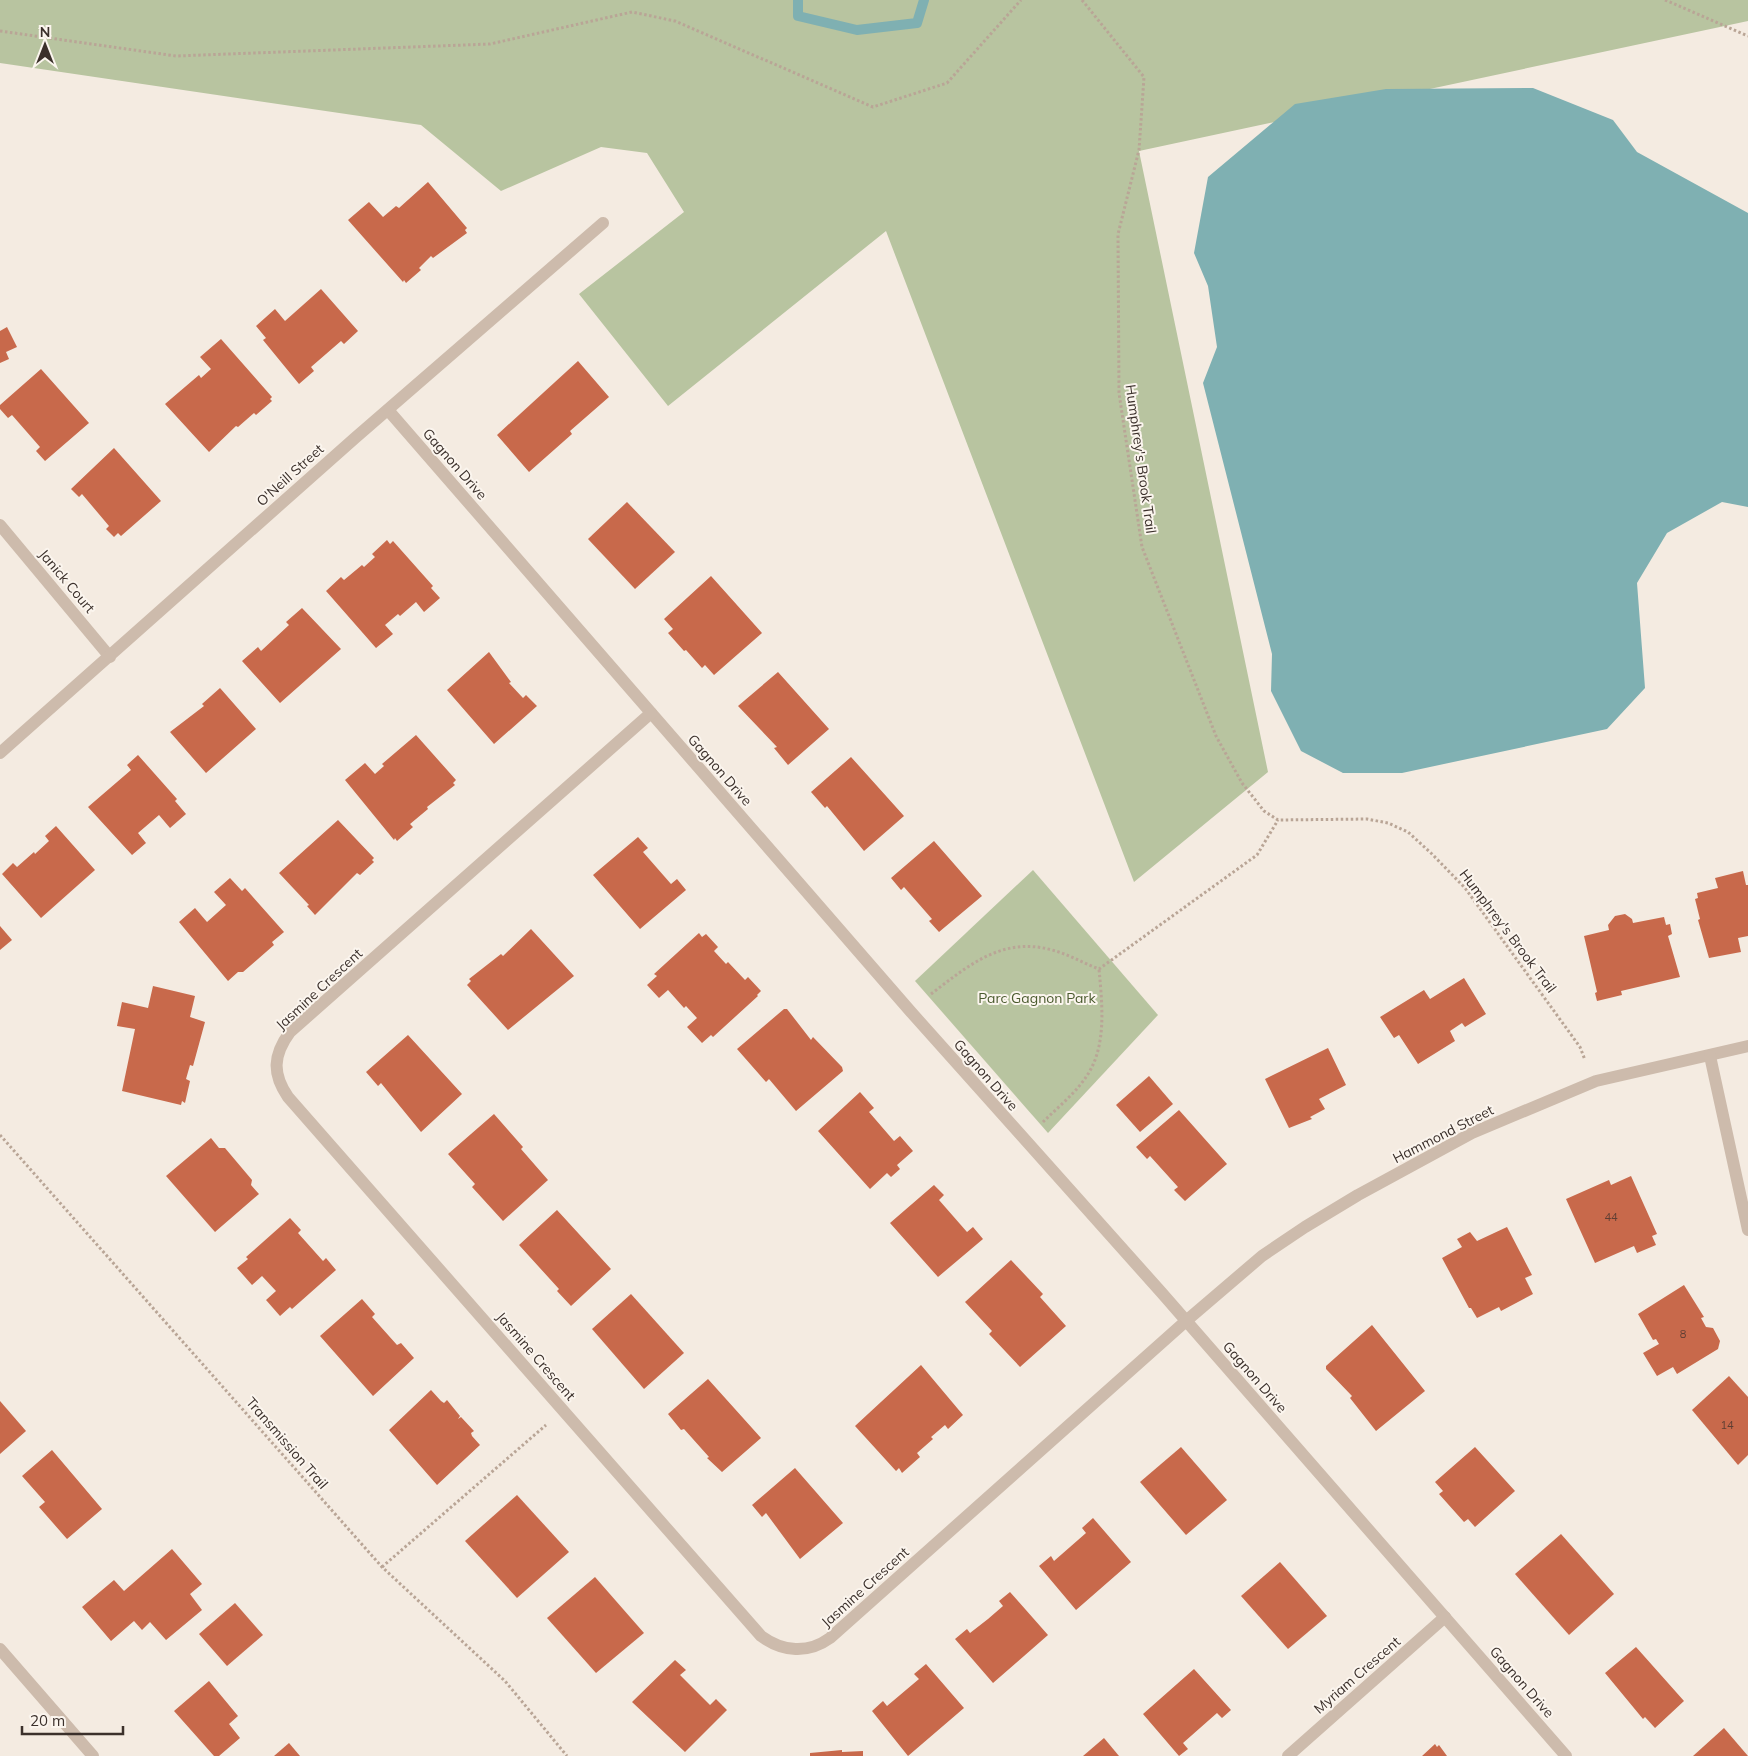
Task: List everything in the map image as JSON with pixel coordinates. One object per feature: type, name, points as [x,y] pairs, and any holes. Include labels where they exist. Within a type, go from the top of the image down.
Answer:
[{"type":"street","name":"O'Neill Street","points":[[0,752],[388,410],[603,224]]},
{"type":"street","name":"Gagnon Drive","points":[[388,410],[1032,1150],[1186,1321],[1566,1756]]},
{"type":"street","name":"Janick Court","points":[[0,525],[110,657]]},
{"type":"street","name":"Jasmine Crescent","points":[[651,713],[290,1032],[283,1042],[275,1063],[276,1075],[288,1097],[761,1636],[772,1644],[798,1650],[822,1644],[1186,1321]]},
{"type":"street","name":"Hammond Street","points":[[1186,1321],[1262,1256],[1305,1227],[1358,1195],[1472,1133],[1596,1081],[1748,1046]]},
{"type":"street","points":[[1710,1056],[1748,1230]]},
{"type":"street","name":"Myriam Crescent","points":[[1288,1756],[1445,1617]]},
{"type":"street","points":[[0,1649],[93,1756]]},
{"type":"path","points":[[0,31],[176,56],[490,44],[632,12],[674,21],[873,107],[947,83],[1021,0]]},
{"type":"path","name":"Humphrey's Brook Trail","points":[[1082,0],[1144,77],[1139,150],[1118,234],[1118,393],[1142,547],[1216,736],[1242,783],[1264,811],[1278,820],[1367,819],[1388,823],[1408,832],[1465,888],[1580,1048],[1586,1063]]},
{"type":"path","points":[[1664,0],[1748,36]]},
{"type":"path","points":[[1099,969],[1257,855],[1278,820]]},
{"type":"path","points":[[930,994],[993,952],[1008,947],[1022,945],[1052,950],[1099,969]]},
{"type":"path","points":[[1043,1122],[1087,1076],[1095,1061],[1103,1009],[1099,969]]},
{"type":"path","name":"Transmission Trail","points":[[0,1135],[382,1567],[504,1682],[567,1756]]},
{"type":"path","points":[[382,1567],[564,1410]]},
{"type":"green space","points":[[0,0],[1748,0],[1748,21],[1139,151],[1268,772],[1134,882],[886,231],[668,406],[579,294],[684,212],[647,153],[601,147],[501,191],[421,125],[0,63]]},
{"type":"green space","name":"Parc Gagnon Park","points":[[1033,870],[1158,1015],[1048,1133],[915,981]]},
{"type":"water","points":[[1533,88],[1613,120],[1637,152],[1748,213],[1748,507],[1722,502],[1667,533],[1637,583],[1645,688],[1607,729],[1402,773],[1343,773],[1301,751],[1271,691],[1272,654],[1203,383],[1217,347],[1208,286],[1194,253],[1208,177],[1295,104],[1386,89]]},
{"type":"building","points":[[428,182],[467,228],[465,230],[467,233],[433,258],[431,256],[419,268],[421,270],[406,283],[404,280],[403,282],[348,220],[369,202],[383,217],[396,206],[399,208]]},
{"type":"building","points":[[321,289],[358,331],[344,344],[341,341],[311,367],[314,371],[299,384],[263,340],[266,338],[256,326],[275,309],[285,321]]},
{"type":"building","points":[[7,327],[17,347],[6,352],[9,359],[0,363],[0,331]]},
{"type":"building","points":[[221,339],[272,397],[270,399],[272,401],[256,415],[254,413],[238,427],[236,426],[209,452],[165,404],[199,375],[201,378],[211,369],[200,357]]},
{"type":"building","points":[[578,361],[609,397],[570,431],[572,434],[529,472],[497,435]]},
{"type":"building","points":[[41,369],[89,423],[45,461],[36,451],[40,447],[12,415],[8,418],[0,409],[0,405]]},
{"type":"building","points":[[114,448],[161,501],[121,536],[118,533],[114,537],[106,529],[109,526],[82,494],[79,497],[71,489]]},
{"type":"building","points":[[627,502],[675,552],[635,589],[588,539]]},
{"type":"building","points":[[387,540],[390,544],[393,541],[433,586],[431,588],[440,598],[424,612],[416,602],[400,616],[398,614],[385,625],[393,634],[376,648],[326,591],[341,577],[344,580],[362,565],[364,567],[375,557],[372,554]]},
{"type":"building","points":[[711,576],[762,633],[714,675],[705,665],[702,668],[686,650],[684,651],[668,633],[673,629],[664,619]]},
{"type":"building","points":[[302,608],[341,649],[280,703],[242,661],[258,647],[261,651],[289,625],[286,622]]},
{"type":"building","points":[[489,652],[511,682],[509,683],[523,698],[526,695],[537,706],[494,744],[447,690]]},
{"type":"building","points":[[778,672],[829,729],[788,765],[774,748],[777,747],[738,706]]},
{"type":"building","points":[[220,688],[256,729],[206,773],[170,732],[204,706],[202,704]]},
{"type":"building","points":[[416,735],[456,780],[453,783],[455,785],[427,807],[428,809],[410,824],[413,827],[397,841],[395,838],[394,840],[345,780],[365,763],[375,774],[384,766],[382,764]]},
{"type":"building","points":[[138,755],[177,799],[175,801],[186,814],[170,828],[159,815],[138,833],[146,843],[132,855],[88,807],[131,770],[127,765]]},
{"type":"building","points":[[851,757],[904,816],[864,851],[827,806],[825,808],[811,792]]},
{"type":"building","points":[[338,820],[374,858],[372,860],[374,862],[360,875],[357,873],[315,915],[307,906],[309,905],[279,873]]},
{"type":"building","points":[[56,826],[95,870],[41,918],[2,874],[13,863],[17,867],[34,852],[35,854],[49,841],[45,836]]},
{"type":"building","points":[[638,837],[648,848],[643,852],[671,884],[677,879],[686,890],[640,929],[593,875]]},
{"type":"building","points":[[934,841],[982,896],[939,932],[929,921],[932,919],[904,887],[901,890],[891,878]]},
{"type":"building","points":[[1743,871],[1746,885],[1748,885],[1748,936],[1738,938],[1741,952],[1709,958],[1698,920],[1700,919],[1695,899],[1698,898],[1697,893],[1718,888],[1715,878]]},
{"type":"building","points":[[230,878],[242,891],[245,888],[284,932],[272,942],[274,945],[243,972],[238,972],[228,981],[179,922],[195,908],[207,922],[226,905],[214,892]]},
{"type":"building","points":[[1625,914],[1632,919],[1633,923],[1664,917],[1666,925],[1670,924],[1672,934],[1668,936],[1680,977],[1621,991],[1622,995],[1597,1001],[1595,993],[1597,992],[1584,936],[1609,930],[1608,925],[1615,916]]},
{"type":"building","points":[[0,926],[12,940],[0,950]]},
{"type":"building","points":[[531,929],[574,976],[508,1030],[467,985],[471,981],[469,979],[501,954],[503,956]]},
{"type":"building","points":[[699,933],[702,937],[706,934],[718,947],[714,951],[726,964],[728,962],[745,980],[748,977],[761,991],[758,996],[713,1037],[711,1035],[702,1043],[687,1027],[697,1018],[686,1006],[684,1008],[668,990],[659,998],[647,985],[657,976],[654,974]]},
{"type":"building","points":[[1464,978],[1486,1014],[1465,1027],[1462,1023],[1450,1031],[1455,1041],[1418,1064],[1399,1035],[1394,1038],[1380,1017],[1424,990],[1430,999]]},
{"type":"building","points":[[153,986],[195,996],[190,1017],[205,1022],[193,1066],[190,1065],[186,1079],[190,1081],[185,1103],[182,1101],[181,1105],[122,1091],[135,1029],[117,1026],[122,1002],[148,1008]]},
{"type":"building","points":[[784,1009],[787,1009],[811,1040],[813,1037],[842,1067],[843,1071],[796,1111],[769,1079],[766,1082],[737,1049]]},
{"type":"building","points":[[408,1035],[462,1094],[421,1132],[381,1083],[378,1086],[366,1072]]},
{"type":"building","points":[[1328,1048],[1346,1085],[1319,1099],[1325,1109],[1310,1117],[1312,1119],[1289,1128],[1265,1079]]},
{"type":"building","points":[[1149,1076],[1173,1104],[1140,1132],[1116,1105]]},
{"type":"building","points":[[860,1092],[874,1108],[869,1112],[894,1141],[900,1136],[913,1151],[897,1165],[900,1169],[891,1177],[887,1173],[870,1189],[818,1131]]},
{"type":"building","points":[[1179,1110],[1227,1164],[1185,1201],[1174,1190],[1178,1187],[1150,1156],[1147,1159],[1136,1147]]},
{"type":"building","points":[[494,1114],[523,1147],[521,1149],[548,1180],[503,1221],[472,1187],[475,1184],[448,1154]]},
{"type":"building","points":[[211,1138],[219,1148],[225,1148],[252,1180],[251,1185],[259,1194],[215,1232],[166,1176]]},
{"type":"building","points":[[1631,1176],[1657,1234],[1652,1236],[1656,1245],[1637,1253],[1634,1246],[1595,1263],[1566,1199],[1609,1180],[1611,1185]]},
{"type":"building","points":[[934,1185],[944,1195],[939,1200],[967,1232],[973,1227],[983,1239],[938,1277],[890,1223]]},
{"type":"building","points":[[557,1210],[611,1269],[571,1306],[557,1291],[559,1289],[519,1245]]},
{"type":"building","points":[[290,1218],[301,1230],[298,1233],[323,1261],[326,1258],[336,1270],[292,1309],[290,1307],[280,1316],[266,1300],[276,1291],[262,1276],[252,1285],[237,1268],[248,1259],[246,1257]]},
{"type":"building","points":[[1507,1227],[1532,1275],[1525,1278],[1533,1294],[1501,1311],[1499,1307],[1477,1318],[1471,1308],[1469,1308],[1442,1258],[1462,1247],[1457,1239],[1470,1232],[1477,1241]]},
{"type":"building","points":[[1011,1260],[1043,1294],[1040,1297],[1066,1326],[1020,1367],[989,1334],[992,1331],[965,1302]]},
{"type":"building","points":[[1684,1285],[1704,1317],[1701,1318],[1706,1327],[1713,1328],[1720,1341],[1718,1349],[1677,1374],[1673,1367],[1657,1376],[1643,1353],[1659,1344],[1656,1339],[1653,1340],[1638,1314]]},
{"type":"building","points":[[631,1294],[684,1353],[644,1389],[592,1329]]},
{"type":"building","points":[[362,1299],[375,1314],[372,1317],[397,1345],[401,1343],[414,1358],[373,1396],[320,1336]]},
{"type":"building","points":[[1372,1325],[1425,1391],[1376,1431],[1350,1398],[1352,1396],[1326,1369],[1326,1366]]},
{"type":"building","points":[[921,1365],[963,1415],[948,1429],[945,1425],[931,1437],[933,1439],[917,1453],[920,1457],[902,1473],[899,1468],[896,1471],[855,1426]]},
{"type":"building","points":[[1729,1376],[1748,1397],[1748,1455],[1738,1465],[1692,1410]]},
{"type":"building","points":[[708,1379],[761,1438],[722,1472],[668,1414]]},
{"type":"building","points":[[431,1390],[444,1403],[447,1400],[460,1416],[458,1419],[461,1417],[474,1431],[471,1433],[472,1436],[480,1445],[437,1485],[389,1430]]},
{"type":"building","points":[[0,1401],[26,1431],[0,1454]]},
{"type":"building","points":[[1181,1447],[1227,1500],[1186,1535],[1140,1482]]},
{"type":"building","points":[[1475,1447],[1515,1491],[1475,1527],[1468,1519],[1464,1522],[1439,1494],[1443,1491],[1435,1482]]},
{"type":"building","points":[[52,1450],[102,1509],[67,1539],[39,1507],[45,1502],[22,1476]]},
{"type":"building","points":[[795,1468],[843,1523],[800,1559],[766,1513],[762,1517],[752,1505]]},
{"type":"building","points":[[517,1495],[569,1552],[517,1598],[465,1541]]},
{"type":"building","points":[[1093,1518],[1131,1562],[1076,1610],[1039,1566],[1051,1556],[1054,1561],[1086,1533],[1082,1528]]},
{"type":"building","points":[[1561,1534],[1614,1594],[1569,1635],[1515,1574]]},
{"type":"building","points":[[172,1549],[202,1584],[190,1594],[202,1610],[166,1640],[150,1622],[142,1630],[134,1621],[111,1641],[82,1607],[114,1580],[124,1591]]},
{"type":"building","points":[[1280,1562],[1327,1616],[1288,1649],[1241,1596]]},
{"type":"building","points":[[595,1577],[644,1633],[596,1673],[547,1618]]},
{"type":"building","points":[[1010,1592],[1048,1635],[993,1683],[955,1639],[967,1629],[970,1633],[988,1619],[1003,1606],[999,1601]]},
{"type":"building","points":[[235,1603],[263,1635],[227,1666],[199,1634]]},
{"type":"building","points":[[1636,1647],[1684,1701],[1655,1728],[1645,1717],[1643,1719],[1605,1673]]},
{"type":"building","points":[[675,1660],[686,1670],[680,1675],[710,1705],[716,1699],[727,1710],[685,1752],[632,1702]]},
{"type":"building","points":[[926,1664],[964,1708],[908,1756],[872,1711],[883,1701],[887,1706],[919,1679],[914,1674]]},
{"type":"building","points":[[1194,1669],[1231,1710],[1222,1718],[1217,1713],[1183,1743],[1188,1749],[1179,1756],[1143,1714]]},
{"type":"building","points":[[209,1681],[238,1716],[229,1724],[240,1738],[219,1756],[214,1756],[174,1711]]},
{"type":"building","points":[[1724,1728],[1748,1756],[1693,1756]]},
{"type":"building","points":[[1104,1738],[1119,1756],[1083,1756]]},
{"type":"building","points":[[289,1743],[300,1756],[274,1756]]},
{"type":"building","points":[[1435,1744],[1437,1747],[1439,1745],[1447,1756],[1422,1756]]},
{"type":"building","points":[[842,1750],[842,1752],[863,1751],[863,1756],[810,1756],[810,1753]]},
{"type":"waterway","points":[[798,0],[798,16],[857,30],[917,23],[924,0]]}]
